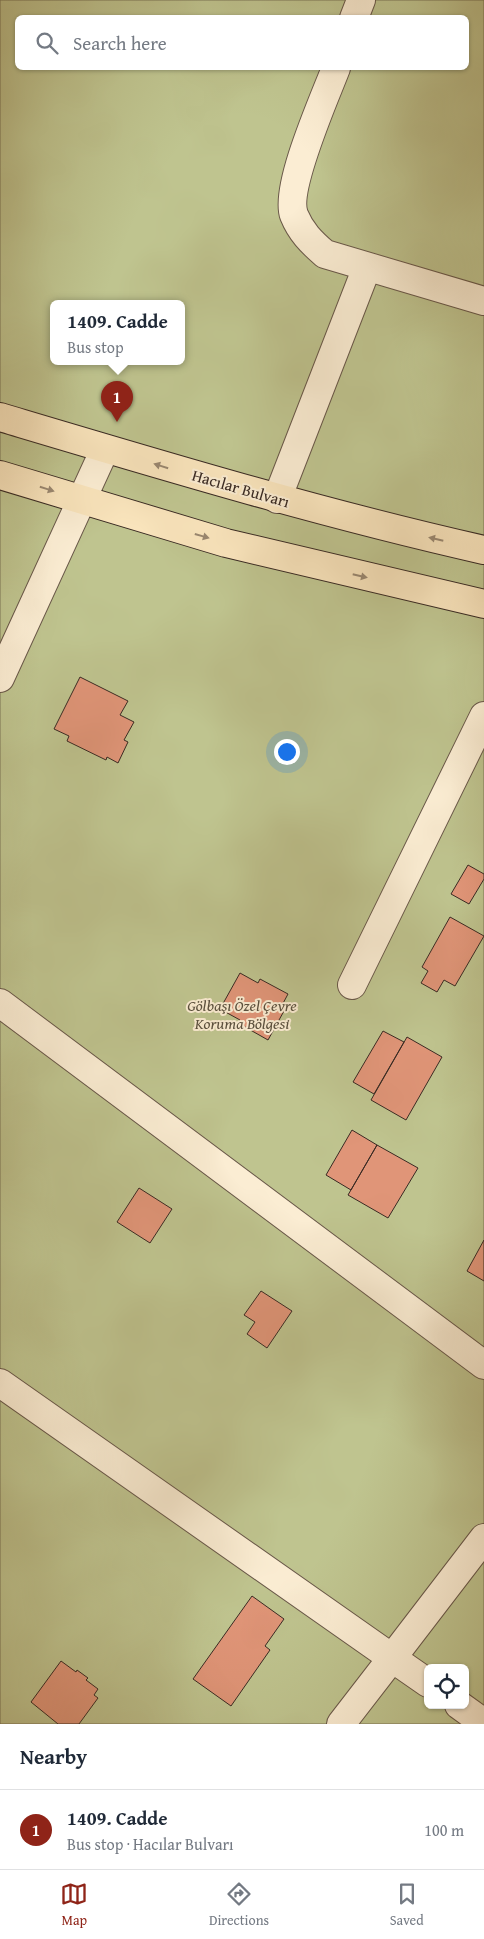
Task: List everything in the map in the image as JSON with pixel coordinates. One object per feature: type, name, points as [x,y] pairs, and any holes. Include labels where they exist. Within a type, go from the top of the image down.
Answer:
[{"type":"main road","name":"Hacılar Bulvarı","points":[[0,417],[277,499],[391,529],[484,550]]},
{"type":"main road","points":[[0,474],[234,546],[484,604]]},
{"type":"street","points":[[355,15],[361,0]]},
{"type":"street","points":[[335,70],[295,180],[293,213],[307,238],[325,254],[484,300]]},
{"type":"street","points":[[277,499],[367,267]]},
{"type":"street","points":[[0,678],[105,449]]},
{"type":"street","points":[[352,985],[484,716]]},
{"type":"street","points":[[0,1003],[484,1365]]},
{"type":"street","points":[[0,1383],[424,1680]]},
{"type":"street","points":[[341,1724],[484,1538]]},
{"type":"street","points":[[465,1709],[484,1723]]},
{"type":"green space","name":"Gölbaşı Özel Çevre Koruma Bölgesi","points":[[0,0],[484,0],[484,1724],[0,1724]]},
{"type":"building","points":[[80,677],[128,701],[120,715],[134,722],[124,740],[128,742],[118,763],[107,757],[106,760],[67,741],[69,736],[54,729]]},
{"type":"building","points":[[468,865],[484,874],[484,879],[469,904],[451,894]]},
{"type":"building","points":[[450,917],[484,936],[455,986],[444,980],[437,992],[421,983],[428,971],[422,967]]},
{"type":"building","points":[[240,973],[258,983],[260,979],[288,994],[280,1009],[284,1011],[268,1040],[238,1023],[240,1020],[220,1009]]},
{"type":"building","points":[[383,1031],[404,1042],[374,1094],[353,1082]]},
{"type":"building","points":[[407,1037],[442,1057],[406,1120],[371,1100]]},
{"type":"building","points":[[352,1130],[377,1145],[351,1190],[326,1175]]},
{"type":"building","points":[[377,1145],[418,1168],[388,1218],[348,1195]]},
{"type":"building","points":[[139,1188],[172,1209],[150,1243],[117,1222]]},
{"type":"building","points":[[484,1240],[484,1281],[467,1271]]},
{"type":"building","points":[[261,1291],[292,1311],[267,1348],[247,1334],[255,1322],[244,1315]]},
{"type":"building","points":[[252,1596],[284,1619],[265,1646],[270,1650],[231,1706],[193,1679]]},
{"type":"building","points":[[61,1661],[88,1678],[86,1680],[98,1689],[94,1695],[98,1698],[79,1724],[58,1724],[31,1702]]},
{"type":"place","name":"1409. Cadde","points":[[117,422]]}]
